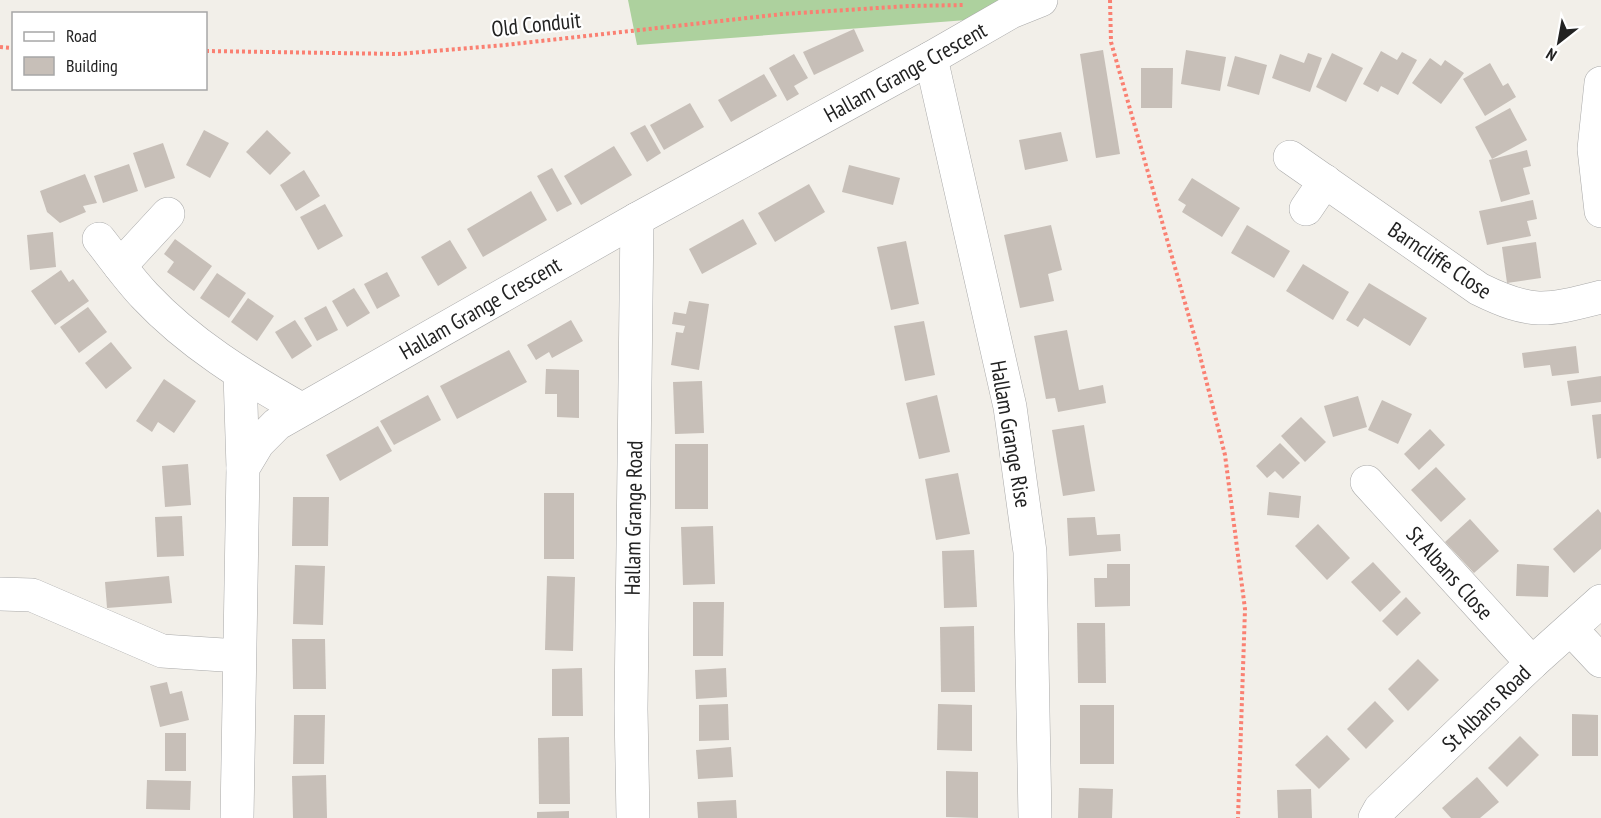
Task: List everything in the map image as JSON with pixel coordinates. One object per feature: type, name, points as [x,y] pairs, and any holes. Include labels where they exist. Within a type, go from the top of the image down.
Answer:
[{"type":"street","name":"Hallam Grange Crescent","points":[[243,468],[258,443],[277,424],[301,409],[637,219],[1026,6]]},
{"type":"street","name":"Hallam Grange Rise","points":[[932,58],[1010,407],[1030,552],[1035,818]]},
{"type":"street","points":[[1601,83],[1594,149],[1601,211]]},
{"type":"street","name":"Barncliffe Close","points":[[1290,157],[1479,289],[1508,303],[1533,308],[1557,308],[1601,297]]},
{"type":"street","points":[[1306,209],[1325,182]]},
{"type":"street","points":[[120,266],[168,214]]},
{"type":"street","name":"Hallam Grange Road","points":[[633,818],[631,709],[637,219]]},
{"type":"street","points":[[99,239],[146,297],[181,329],[240,374],[301,409]]},
{"type":"street","points":[[237,818],[243,468],[240,374]]},
{"type":"street","name":"St Albans Close","points":[[1367,482],[1532,663]]},
{"type":"street","points":[[0,594],[32,595],[162,651],[239,656]]},
{"type":"street","name":"St Albans Road","points":[[1375,818],[1380,809],[1532,663],[1601,601]]},
{"type":"street","points":[[1571,629],[1601,662]]},
{"type":"path","points":[[1110,0],[1111,42],[1199,352],[1225,455],[1245,609],[1238,818]]},
{"type":"path","name":"Old Conduit","points":[[207,51],[398,54],[505,45],[783,14],[909,6],[1026,6]]},
{"type":"green space","points":[[628,0],[1005,0],[967,20],[637,45]]},
{"type":"building","points":[[854,29],[864,51],[814,75],[803,52]]},
{"type":"building","points":[[1103,50],[1120,154],[1096,158],[1080,54]]},
{"type":"building","points":[[1186,50],[1226,57],[1220,91],[1181,84]]},
{"type":"building","points":[[1381,51],[1397,60],[1402,52],[1417,60],[1398,95],[1381,86],[1378,92],[1363,84]]},
{"type":"building","points":[[1308,53],[1322,58],[1310,92],[1272,78],[1280,54],[1304,63]]},
{"type":"building","points":[[1332,53],[1363,68],[1346,102],[1316,87]]},
{"type":"building","points":[[794,54],[808,78],[794,86],[799,94],[787,101],[769,68]]},
{"type":"building","points":[[1235,56],[1267,65],[1259,95],[1227,86]]},
{"type":"building","points":[[1430,58],[1441,66],[1445,60],[1464,73],[1441,104],[1412,83]]},
{"type":"building","points":[[1490,63],[1503,86],[1508,83],[1516,97],[1485,116],[1463,79]]},
{"type":"building","points":[[1141,68],[1173,68],[1172,108],[1141,108]]},
{"type":"building","points":[[764,74],[777,96],[731,122],[718,100]]},
{"type":"building","points":[[690,103],[704,127],[664,150],[650,125]]},
{"type":"building","points":[[1510,108],[1527,140],[1492,159],[1475,127]]},
{"type":"building","points":[[645,125],[661,153],[647,162],[630,133]]},
{"type":"building","points":[[204,130],[229,143],[210,178],[186,165]]},
{"type":"building","points":[[267,130],[291,153],[270,175],[246,152]]},
{"type":"building","points":[[1061,132],[1068,161],[1025,170],[1019,140]]},
{"type":"building","points":[[163,143],[175,178],[145,188],[133,153]]},
{"type":"building","points":[[614,146],[632,175],[581,205],[564,176]]},
{"type":"building","points":[[1527,150],[1531,166],[1523,168],[1530,194],[1501,202],[1489,160]]},
{"type":"building","points":[[129,164],[138,191],[103,203],[94,176]]},
{"type":"building","points":[[849,165],[900,178],[893,205],[842,192]]},
{"type":"building","points":[[552,168],[572,204],[557,212],[537,176]]},
{"type":"building","points":[[304,170],[320,196],[296,211],[280,185]]},
{"type":"building","points":[[85,174],[97,203],[83,206],[86,212],[60,223],[47,212],[40,191]]},
{"type":"building","points":[[1192,178],[1240,208],[1222,237],[1182,212],[1186,205],[1178,200]]},
{"type":"building","points":[[809,184],[825,212],[775,242],[758,213]]},
{"type":"building","points":[[531,191],[547,220],[483,257],[467,229]]},
{"type":"building","points":[[1533,200],[1537,219],[1527,221],[1531,236],[1487,245],[1479,211]]},
{"type":"building","points":[[325,204],[343,236],[318,250],[300,217]]},
{"type":"building","points":[[743,219],[757,244],[702,274],[689,249]]},
{"type":"building","points":[[1051,225],[1062,270],[1048,274],[1054,301],[1020,308],[1004,235]]},
{"type":"building","points":[[1247,225],[1290,251],[1274,278],[1231,253]]},
{"type":"building","points":[[53,232],[56,267],[30,270],[27,235]]},
{"type":"building","points":[[175,239],[212,266],[194,291],[167,272],[174,262],[164,254]]},
{"type":"building","points":[[450,240],[467,268],[438,286],[421,257]]},
{"type":"building","points":[[906,241],[919,304],[891,310],[877,247]]},
{"type":"building","points":[[1536,242],[1541,278],[1507,283],[1502,247]]},
{"type":"building","points":[[1303,264],[1349,292],[1333,320],[1286,291]]},
{"type":"building","points":[[61,270],[69,282],[73,279],[89,301],[55,325],[31,291]]},
{"type":"building","points":[[387,272],[400,296],[377,309],[364,284]]},
{"type":"building","points":[[217,273],[246,293],[229,318],[200,298]]},
{"type":"building","points":[[1369,283],[1427,318],[1410,346],[1364,318],[1358,327],[1346,320]]},
{"type":"building","points":[[354,288],[370,313],[347,327],[332,301]]},
{"type":"building","points":[[248,298],[274,316],[257,341],[231,322]]},
{"type":"building","points":[[689,301],[709,304],[699,370],[671,365],[676,332],[683,333],[685,326],[672,324],[674,312],[686,314]]},
{"type":"building","points":[[326,306],[338,330],[317,341],[304,318]]},
{"type":"building","points":[[88,307],[107,332],[79,353],[60,327]]},
{"type":"building","points":[[295,320],[312,346],[292,359],[275,332]]},
{"type":"building","points":[[571,320],[583,341],[552,358],[549,352],[536,360],[527,345]]},
{"type":"building","points":[[924,321],[935,375],[905,381],[894,326]]},
{"type":"building","points":[[1067,330],[1079,390],[1103,385],[1106,403],[1058,412],[1055,398],[1046,399],[1034,336]]},
{"type":"building","points":[[111,342],[132,368],[106,389],[85,363]]},
{"type":"building","points":[[1576,346],[1579,373],[1552,376],[1550,365],[1524,368],[1522,353]]},
{"type":"building","points":[[509,350],[527,382],[457,419],[440,386]]},
{"type":"building","points":[[546,369],[579,370],[579,418],[557,417],[557,394],[545,394]]},
{"type":"building","points":[[1601,376],[1601,402],[1571,406],[1567,381]]},
{"type":"building","points":[[164,379],[196,401],[174,433],[158,422],[152,432],[136,421]]},
{"type":"building","points":[[702,381],[704,433],[675,434],[673,382]]},
{"type":"building","points":[[428,395],[441,420],[394,445],[380,421]]},
{"type":"building","points":[[937,395],[950,452],[919,459],[906,403]]},
{"type":"building","points":[[1358,396],[1367,427],[1333,437],[1324,406]]},
{"type":"building","points":[[1382,400],[1412,414],[1398,444],[1368,430]]},
{"type":"building","points":[[1601,414],[1601,458],[1597,459],[1592,415]]},
{"type":"building","points":[[1301,417],[1326,442],[1305,462],[1281,436]]},
{"type":"building","points":[[1084,425],[1095,491],[1063,496],[1052,430]]},
{"type":"building","points":[[378,426],[392,451],[340,481],[326,455]]},
{"type":"building","points":[[1430,429],[1445,445],[1419,470],[1404,454]]},
{"type":"building","points":[[1280,443],[1300,463],[1283,479],[1275,471],[1267,478],[1256,466]]},
{"type":"building","points":[[675,444],[708,444],[708,509],[675,509]]},
{"type":"building","points":[[188,464],[191,505],[165,507],[162,466]]},
{"type":"building","points":[[1436,467],[1466,499],[1441,522],[1411,490]]},
{"type":"building","points":[[958,473],[970,534],[936,540],[925,479]]},
{"type":"building","points":[[1269,492],[1301,496],[1299,518],[1267,515]]},
{"type":"building","points":[[544,493],[574,493],[574,559],[544,559]]},
{"type":"building","points":[[293,497],[329,497],[328,546],[292,546]]},
{"type":"building","points":[[1598,509],[1601,513],[1601,549],[1574,573],[1553,549]]},
{"type":"building","points":[[182,516],[184,556],[157,557],[155,517]]},
{"type":"building","points":[[1095,517],[1097,535],[1120,534],[1121,551],[1069,556],[1067,518]]},
{"type":"building","points":[[1470,519],[1499,551],[1474,573],[1445,542]]},
{"type":"building","points":[[1318,524],[1350,558],[1327,580],[1295,546]]},
{"type":"building","points":[[713,526],[715,584],[683,585],[681,527]]},
{"type":"building","points":[[974,550],[977,607],[944,608],[942,551]]},
{"type":"building","points":[[1373,562],[1401,592],[1380,612],[1351,582]]},
{"type":"building","points":[[1107,564],[1130,564],[1130,606],[1095,607],[1094,578],[1107,578]]},
{"type":"building","points":[[1517,564],[1549,566],[1548,597],[1516,596]]},
{"type":"building","points":[[295,565],[325,566],[323,625],[293,624]]},
{"type":"building","points":[[169,576],[172,603],[107,608],[105,582]]},
{"type":"building","points":[[547,576],[575,577],[573,651],[545,650]]},
{"type":"building","points":[[1406,597],[1421,613],[1397,636],[1382,621]]},
{"type":"building","points":[[693,602],[724,602],[723,656],[693,656]]},
{"type":"building","points":[[1077,623],[1105,623],[1106,683],[1078,683]]},
{"type":"building","points":[[974,626],[975,692],[941,692],[940,627]]},
{"type":"building","points":[[292,639],[325,639],[326,689],[293,689]]},
{"type":"building","points":[[1418,659],[1439,680],[1408,711],[1388,689]]},
{"type":"building","points":[[582,668],[583,716],[552,716],[552,669]]},
{"type":"building","points":[[726,668],[727,697],[696,699],[695,670]]},
{"type":"building","points":[[167,682],[170,694],[182,691],[189,720],[160,727],[150,686]]},
{"type":"building","points":[[1375,701],[1394,721],[1366,749],[1347,729]]},
{"type":"building","points":[[728,704],[729,740],[699,741],[699,705]]},
{"type":"building","points":[[938,704],[972,705],[972,751],[937,750]]},
{"type":"building","points":[[1080,705],[1114,705],[1114,764],[1080,764]]},
{"type":"building","points":[[1572,714],[1598,715],[1598,756],[1572,756]]},
{"type":"building","points":[[294,715],[325,715],[324,764],[293,764]]},
{"type":"building","points":[[165,733],[186,733],[186,771],[165,771]]},
{"type":"building","points":[[1327,735],[1350,759],[1319,789],[1295,765]]},
{"type":"building","points":[[1520,736],[1539,755],[1507,787],[1488,768]]},
{"type":"building","points":[[569,737],[570,804],[539,804],[538,738]]},
{"type":"building","points":[[731,747],[733,777],[698,779],[696,750]]},
{"type":"building","points":[[946,771],[978,772],[978,818],[946,817]]},
{"type":"building","points":[[326,775],[327,818],[293,818],[292,776]]},
{"type":"building","points":[[1477,777],[1499,802],[1480,818],[1451,818],[1442,808]]},
{"type":"building","points":[[147,780],[191,781],[190,810],[146,809]]},
{"type":"building","points":[[1079,788],[1113,789],[1112,818],[1078,818]]},
{"type":"building","points":[[1311,789],[1312,818],[1278,818],[1277,790]]},
{"type":"building","points":[[736,800],[737,818],[698,818],[697,802]]},
{"type":"building","points":[[569,811],[569,818],[537,818],[537,812]]}]
